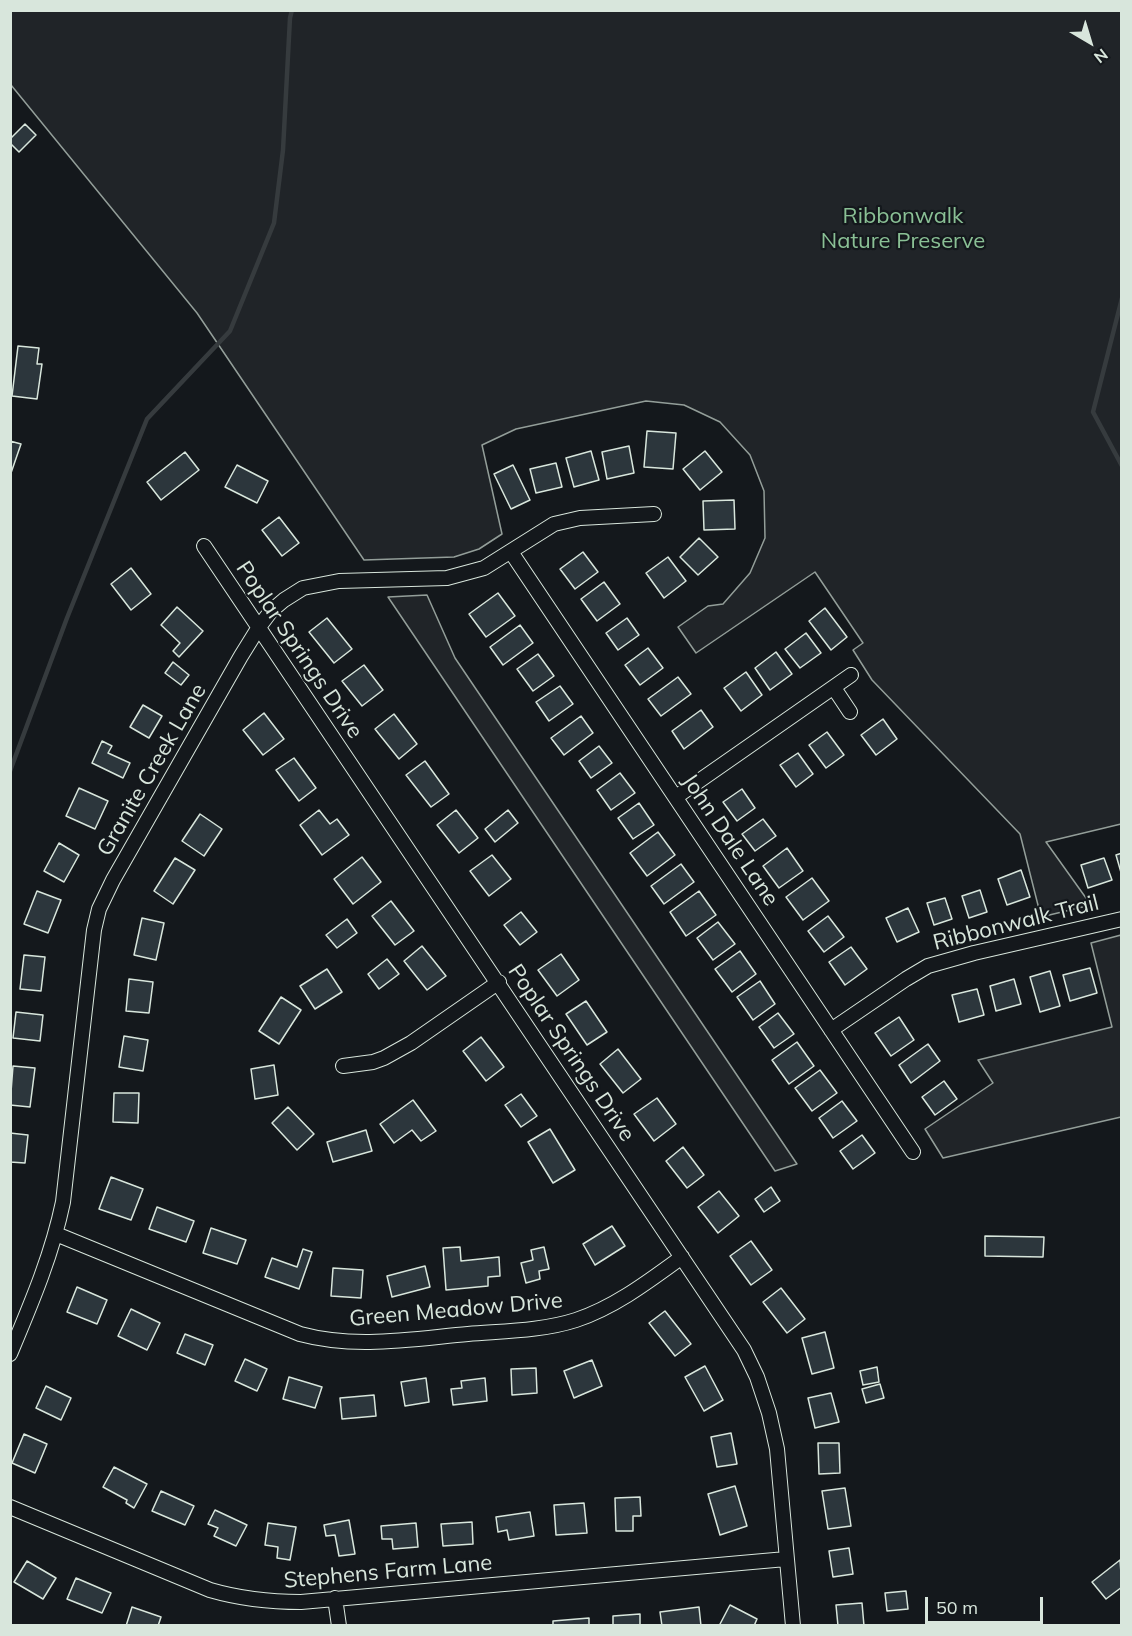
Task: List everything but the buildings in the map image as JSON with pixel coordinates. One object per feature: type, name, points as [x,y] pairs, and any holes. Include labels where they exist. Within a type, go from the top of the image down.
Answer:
[{"type":"street","name":"Granite Creek Lane","points":[[10,1354],[44,1272],[56,1234],[67,1173],[87,978],[99,909],[119,870],[259,627],[271,611],[303,588],[316,584],[339,581],[447,578],[484,568],[554,524],[580,518],[654,514]]},
{"type":"street","name":"Poplar Springs Drive","points":[[204,546],[744,1350],[757,1377],[769,1413],[777,1449],[793,1626]]},
{"type":"street","name":"John Dale Lane","points":[[511,552],[913,1152]]},
{"type":"street","points":[[676,796],[851,675]]},
{"type":"street","points":[[834,688],[850,712]]},
{"type":"street","name":"Ribbonwalk Trail","points":[[831,1030],[928,966],[974,953],[1122,919]]},
{"type":"street","points":[[343,1066],[374,1062],[384,1058],[411,1043],[499,982]]},
{"type":"street","name":"Green Meadow Drive","points":[[56,1234],[300,1334],[326,1340],[361,1343],[540,1327],[576,1320],[607,1307],[636,1290],[682,1257]]},
{"type":"street","name":"Stephens Farm Lane","points":[[10,1507],[210,1590],[238,1598],[270,1602],[301,1602],[786,1559]]},
{"type":"street","points":[[335,1598],[339,1626]]},
{"type":"green space","name":"Ribbonwalk Nature Preserve","points":[[10,11],[1121,11],[1121,824],[1046,842],[1091,905],[1041,917],[1020,834],[872,680],[853,650],[863,643],[815,572],[696,653],[678,627],[708,606],[723,604],[750,573],[765,538],[764,491],[750,455],[720,422],[684,405],[646,401],[516,429],[482,445],[502,534],[479,549],[454,557],[364,560],[197,313],[11,85]]},
{"type":"green space","points":[[427,595],[455,658],[797,1164],[775,1171],[388,597]]},
{"type":"green space","points":[[1121,935],[1121,1117],[943,1158],[925,1129],[993,1083],[978,1060],[1112,1027],[1091,943]]},
{"type":"waterway","points":[[10,771],[67,618],[147,419],[230,331],[274,223],[283,150],[292,10]]},
{"type":"waterway","points":[[1122,298],[1093,412],[1122,466]]}]
